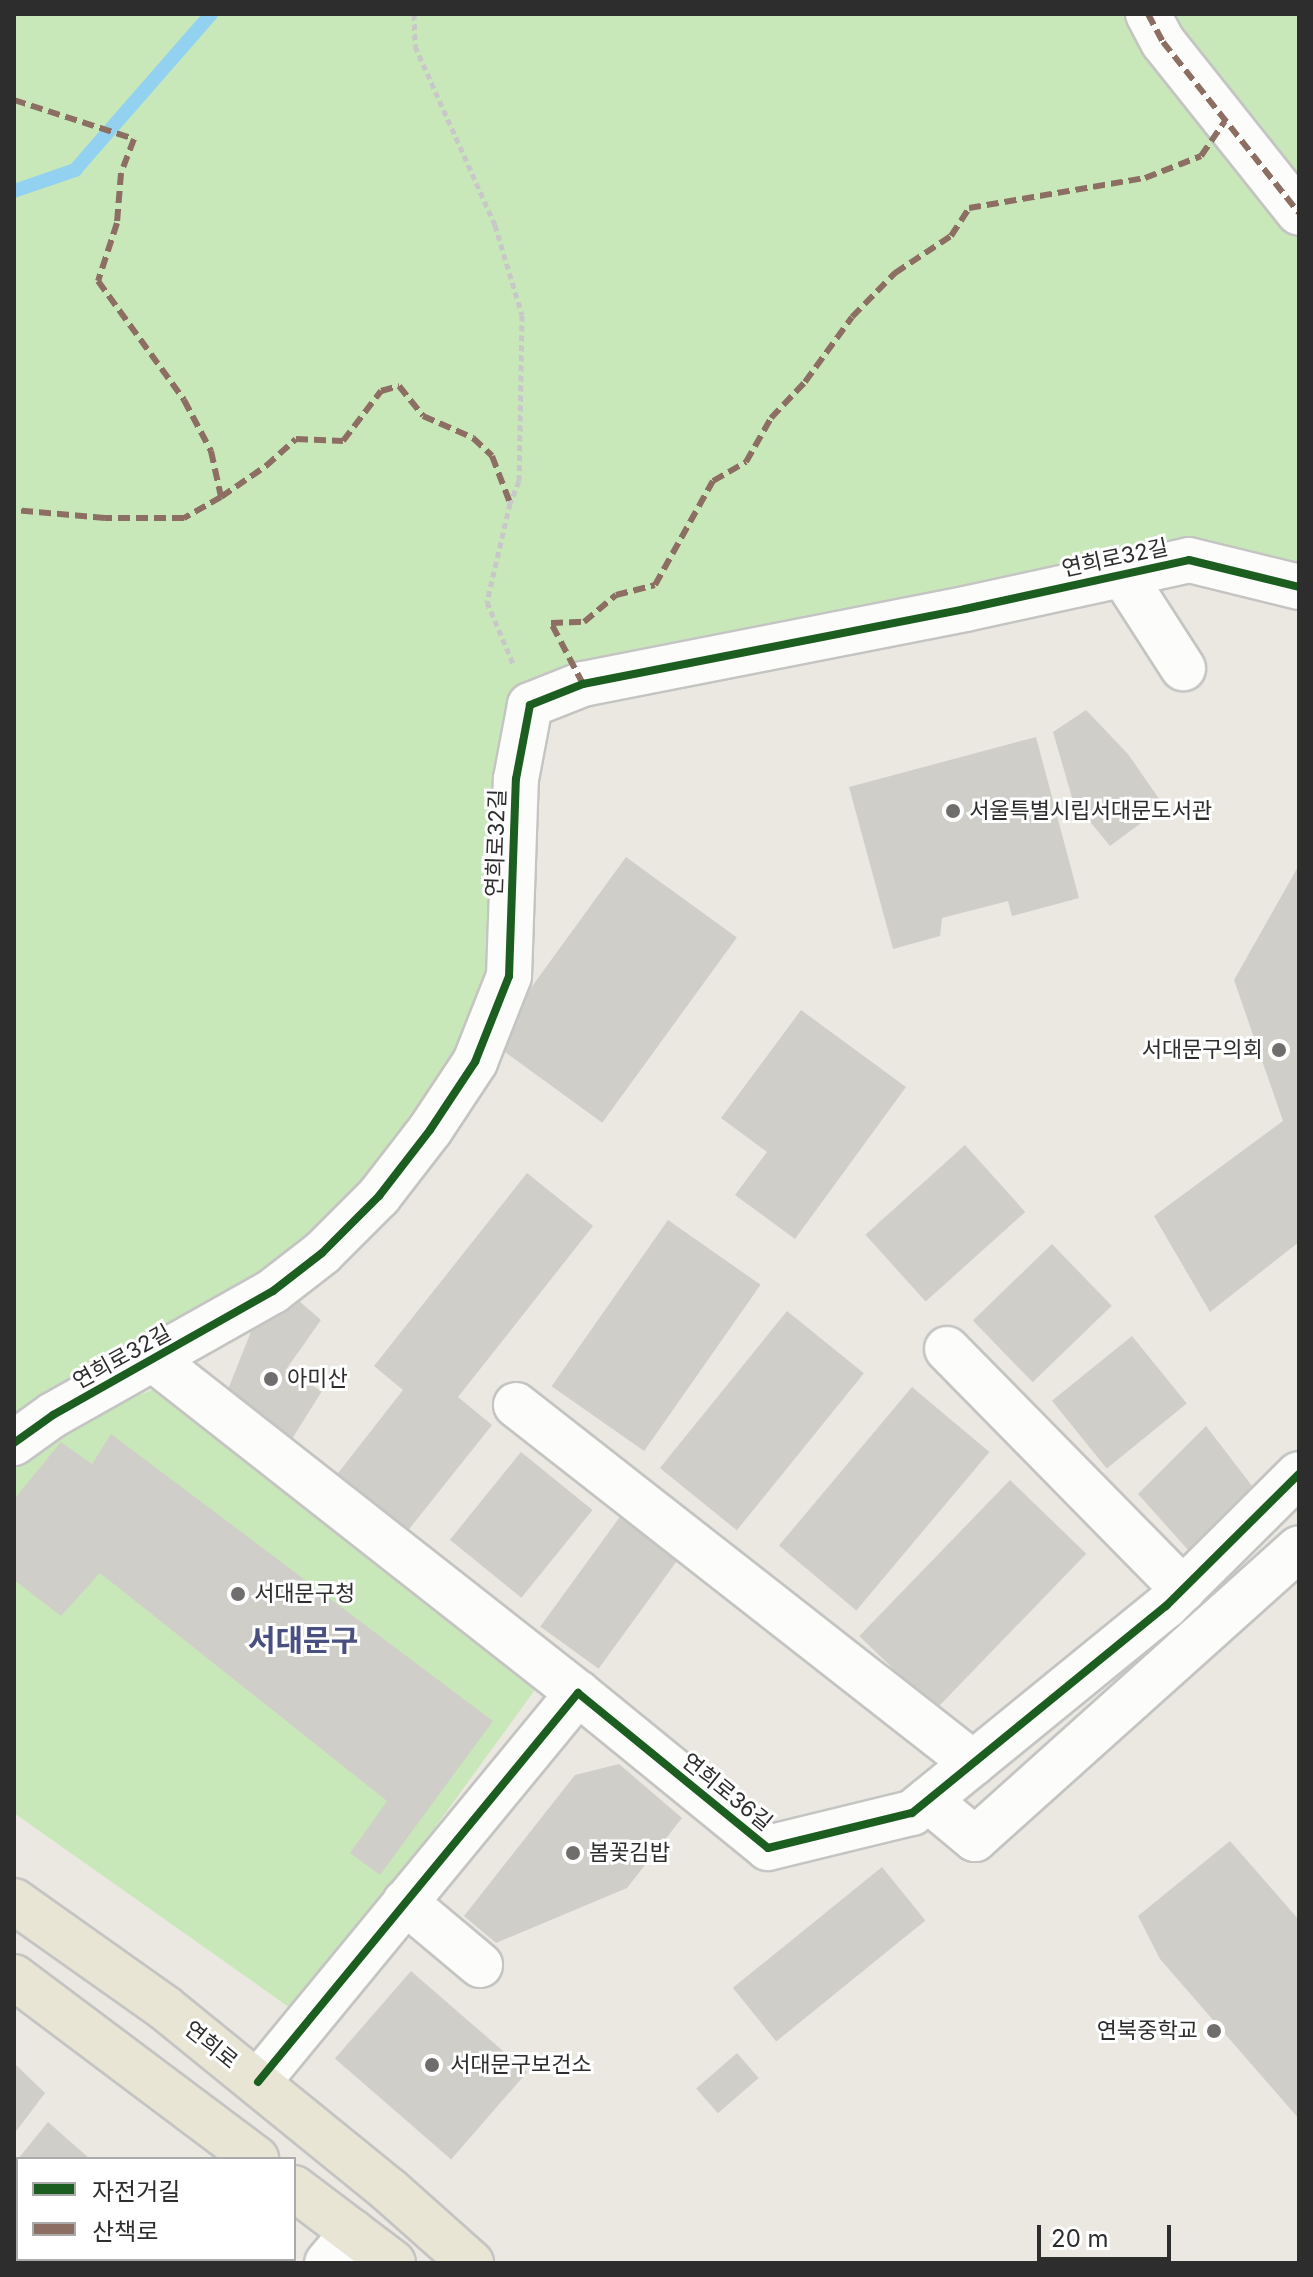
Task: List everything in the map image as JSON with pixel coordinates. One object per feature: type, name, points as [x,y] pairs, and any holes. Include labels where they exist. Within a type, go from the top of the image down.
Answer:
[{"type":"main road","name":"연희로","points":[[14,1901],[153,1999],[258,2082],[471,2263]]},
{"type":"main road","points":[[14,1977],[253,2157]]},
{"type":"main road","points":[[296,2191],[340,2248],[393,2263]]},
{"type":"street","points":[[1148,14],[1163,42],[1299,213]]},
{"type":"street","name":"연희로32길","points":[[14,1443],[53,1415],[273,1291],[322,1253],[379,1196],[475,1062],[509,976],[516,779],[530,705],[583,684],[1189,560],[1299,587]]},
{"type":"street","points":[[1123,575],[1183,668]]},
{"type":"street","points":[[947,1349],[1183,1589]]},
{"type":"street","points":[[154,1360],[578,1693],[258,2082]]},
{"type":"street","points":[[516,1405],[973,1763]]},
{"type":"street","name":"연희로36길","points":[[578,1693],[768,1848],[912,1813],[1183,1589],[1299,1474]]},
{"type":"street","points":[[928,1800],[975,1839],[1299,1548]]},
{"type":"street","points":[[405,1902],[480,1965]]},
{"type":"path","points":[[414,14],[415,46],[495,225],[522,315],[519,481],[510,503],[487,602],[530,705]]},
{"type":"green space","points":[[14,14],[1299,14],[1299,587],[1189,560],[530,705],[509,976],[379,1196],[14,1444]]},
{"type":"green space","points":[[167,1385],[537,1687],[402,1873],[293,2010],[14,1813],[14,1463],[66,1420]]},
{"type":"building","points":[[1086,710],[1128,754],[1164,806],[1110,846],[1073,801],[1053,732]]},
{"type":"building","points":[[1036,737],[1079,898],[1012,916],[1008,901],[942,918],[940,936],[893,949],[849,787]]},
{"type":"building","points":[[626,857],[737,938],[602,1123],[491,1042]]},
{"type":"building","name":"서대문구의회","points":[[1299,865],[1299,1242],[1210,1312],[1154,1216],[1283,1121],[1234,980]]},
{"type":"building","points":[[801,1010],[906,1087],[795,1239],[735,1195],[767,1152],[721,1118]]},
{"type":"building","points":[[965,1145],[1025,1212],[926,1302],[865,1235]]},
{"type":"building","points":[[527,1173],[593,1226],[458,1397],[492,1425],[406,1533],[335,1477],[403,1390],[374,1366]]},
{"type":"building","points":[[668,1220],[761,1285],[644,1451],[552,1386]]},
{"type":"building","points":[[1052,1244],[1112,1306],[1033,1382],[973,1320]]},
{"type":"building","points":[[298,1300],[321,1320],[285,1371],[322,1391],[285,1450],[223,1402],[252,1329]]},
{"type":"building","points":[[787,1311],[864,1373],[737,1530],[660,1468]]},
{"type":"building","points":[[1132,1336],[1187,1404],[1107,1468],[1052,1401]]},
{"type":"building","points":[[912,1387],[989,1452],[856,1610],[779,1546]]},
{"type":"building","points":[[1206,1426],[1259,1495],[1188,1550],[1138,1494]]},
{"type":"building","points":[[111,1434],[493,1721],[380,1875],[350,1853],[387,1801],[100,1573],[61,1616],[14,1580],[14,1499],[61,1442],[92,1464]]},
{"type":"building","points":[[521,1452],[592,1510],[521,1598],[450,1540]]},
{"type":"building","points":[[1010,1480],[1086,1554],[936,1710],[859,1636]]},
{"type":"building","points":[[622,1514],[680,1556],[599,1669],[540,1626]]},
{"type":"building","points":[[619,1764],[682,1818],[627,1888],[496,1943],[464,1916],[575,1775]]},
{"type":"building","points":[[1230,1841],[1299,1920],[1299,2119],[1160,1959],[1138,1916]]},
{"type":"building","points":[[882,1867],[925,1921],[776,2041],[733,1988]]},
{"type":"building","name":"서대문구보건소","points":[[411,1971],[527,2072],[451,2160],[335,2059]]},
{"type":"building","points":[[737,2053],[759,2078],[718,2113],[696,2088]]},
{"type":"building","points":[[14,2063],[45,2093],[14,2134]]},
{"type":"building","points":[[48,2122],[88,2157],[20,2157]]},
{"type":"building","points":[[16,2160],[16,2230],[14,2230]]},
{"type":"building","points":[[85,2261],[121,2261],[119,2263]]},
{"type":"building","points":[[161,2261],[271,2261],[271,2263]]},
{"type":"waterway","points":[[14,191],[75,170],[211,14]]},
{"type":"marked path","points":[[1148,14],[1163,42],[1299,213]]},
{"type":"marked path","points":[[14,100],[134,139],[121,173],[117,223],[98,281],[184,400],[211,451],[221,497],[184,518],[105,518],[14,510]]},
{"type":"marked path","points":[[583,684],[551,623],[584,622],[616,595],[655,585],[713,481],[746,462],[771,418],[805,382],[852,317],[895,273],[951,236],[969,208],[1145,178],[1201,156],[1225,121]]},
{"type":"marked path","points":[[221,497],[266,466],[296,439],[343,441],[381,391],[399,386],[423,416],[473,438],[492,456],[510,503]]},
{"type":"cycle path","points":[[14,1443],[53,1415],[273,1291],[322,1253],[379,1196],[430,1130],[475,1062],[509,976],[516,779],[530,705],[583,684],[965,609],[1189,560],[1299,587]]},
{"type":"cycle path","points":[[258,2082],[578,1693],[768,1848],[912,1813],[1166,1606],[1299,1474]]},
{"type":"place","name":"서울특별시립서대문도서관","points":[[953,811]]},
{"type":"place","name":"서대문구의회","points":[[1279,1050]]},
{"type":"place","name":"아미산","points":[[271,1379]]},
{"type":"place","name":"서대문구청","points":[[238,1594]]},
{"type":"place","name":"봄꽃김밥","points":[[573,1853]]},
{"type":"place","name":"연북중학교","points":[[1214,2031]]},
{"type":"place","name":"서대문구보건소","points":[[432,2065]]},
{"type":"district","name":"서대문구","points":[[303,1640]]}]
